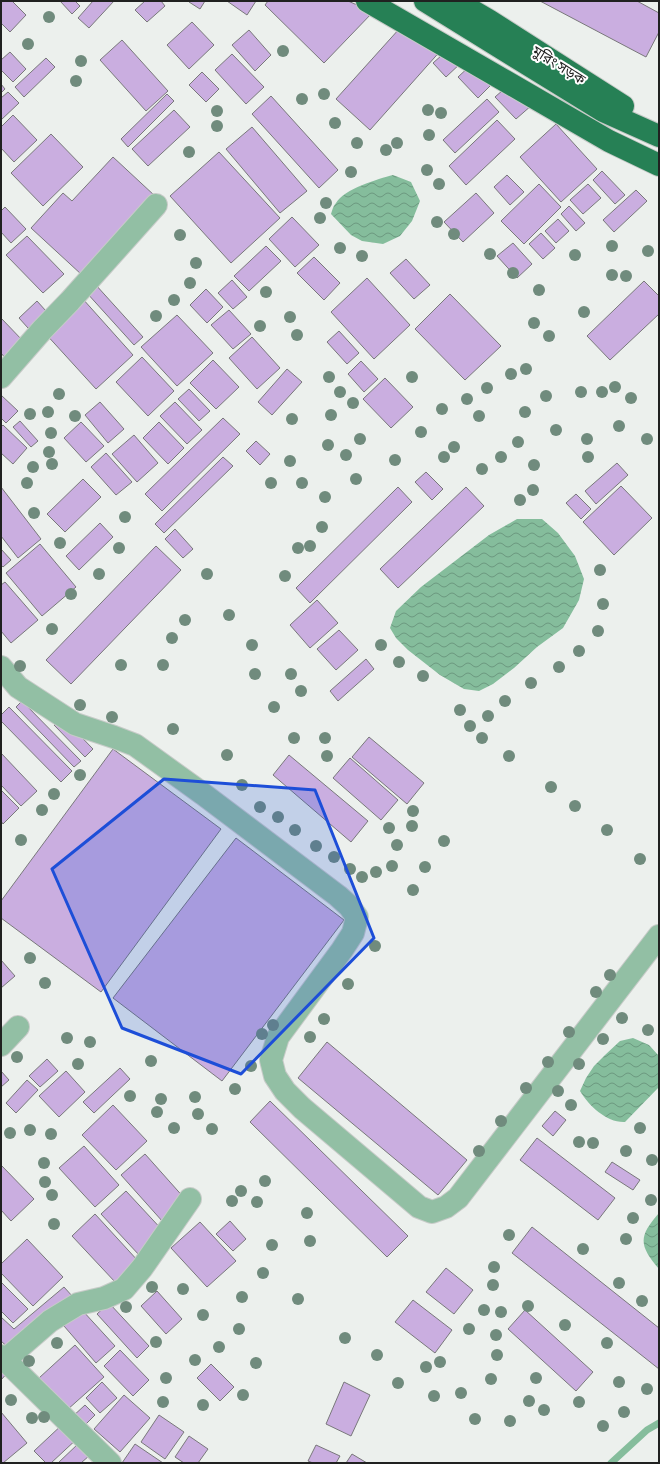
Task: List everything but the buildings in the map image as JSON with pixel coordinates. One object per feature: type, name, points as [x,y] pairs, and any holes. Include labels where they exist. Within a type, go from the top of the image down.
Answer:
[{"type":"highway","points":[[367,1],[609,142],[659,165]]},
{"type":"highway","points":[[425,1],[603,111],[659,135]]},
{"type":"highway","name":"মুরিং সড়ক","points":[[456,1],[617,101],[659,135]]},
{"type":"street","points":[[1,377],[156,205]]},
{"type":"street","points":[[1,667],[18,687],[76,724],[135,745],[255,833],[349,906],[357,917],[353,932],[342,950],[278,1037],[271,1060],[275,1076],[285,1091],[302,1108],[419,1207],[432,1212],[446,1207],[458,1198],[659,936]]},
{"type":"street","points":[[1,672],[3,679],[1,688]]},
{"type":"street","points":[[1,1045],[18,1027]]},
{"type":"street","points":[[110,1463],[3,1358],[50,1321],[78,1304],[104,1298],[124,1289],[142,1268],[190,1199]]},
{"type":"highlighted area","points":[[164,779],[315,790],[374,938],[241,1074],[122,1028],[52,869]]},
{"type":"water","points":[[393,175],[411,182],[420,201],[412,221],[400,236],[383,244],[362,241],[351,235],[331,214],[335,204],[346,193],[362,185]]},
{"type":"water","points":[[517,519],[542,519],[558,533],[575,556],[584,579],[579,600],[563,628],[537,647],[514,668],[493,684],[479,691],[464,689],[440,675],[408,650],[396,638],[390,628],[396,611],[421,587],[489,535]]},
{"type":"water","points":[[633,1038],[649,1045],[659,1056],[659,1087],[625,1122],[618,1122],[605,1117],[593,1108],[580,1091],[594,1066],[605,1055],[620,1041]]},
{"type":"water","points":[[659,1213],[659,1269],[648,1254],[645,1247],[644,1235],[647,1228]]},
{"type":"waterway","points":[[611,1463],[647,1430],[659,1423]]}]
